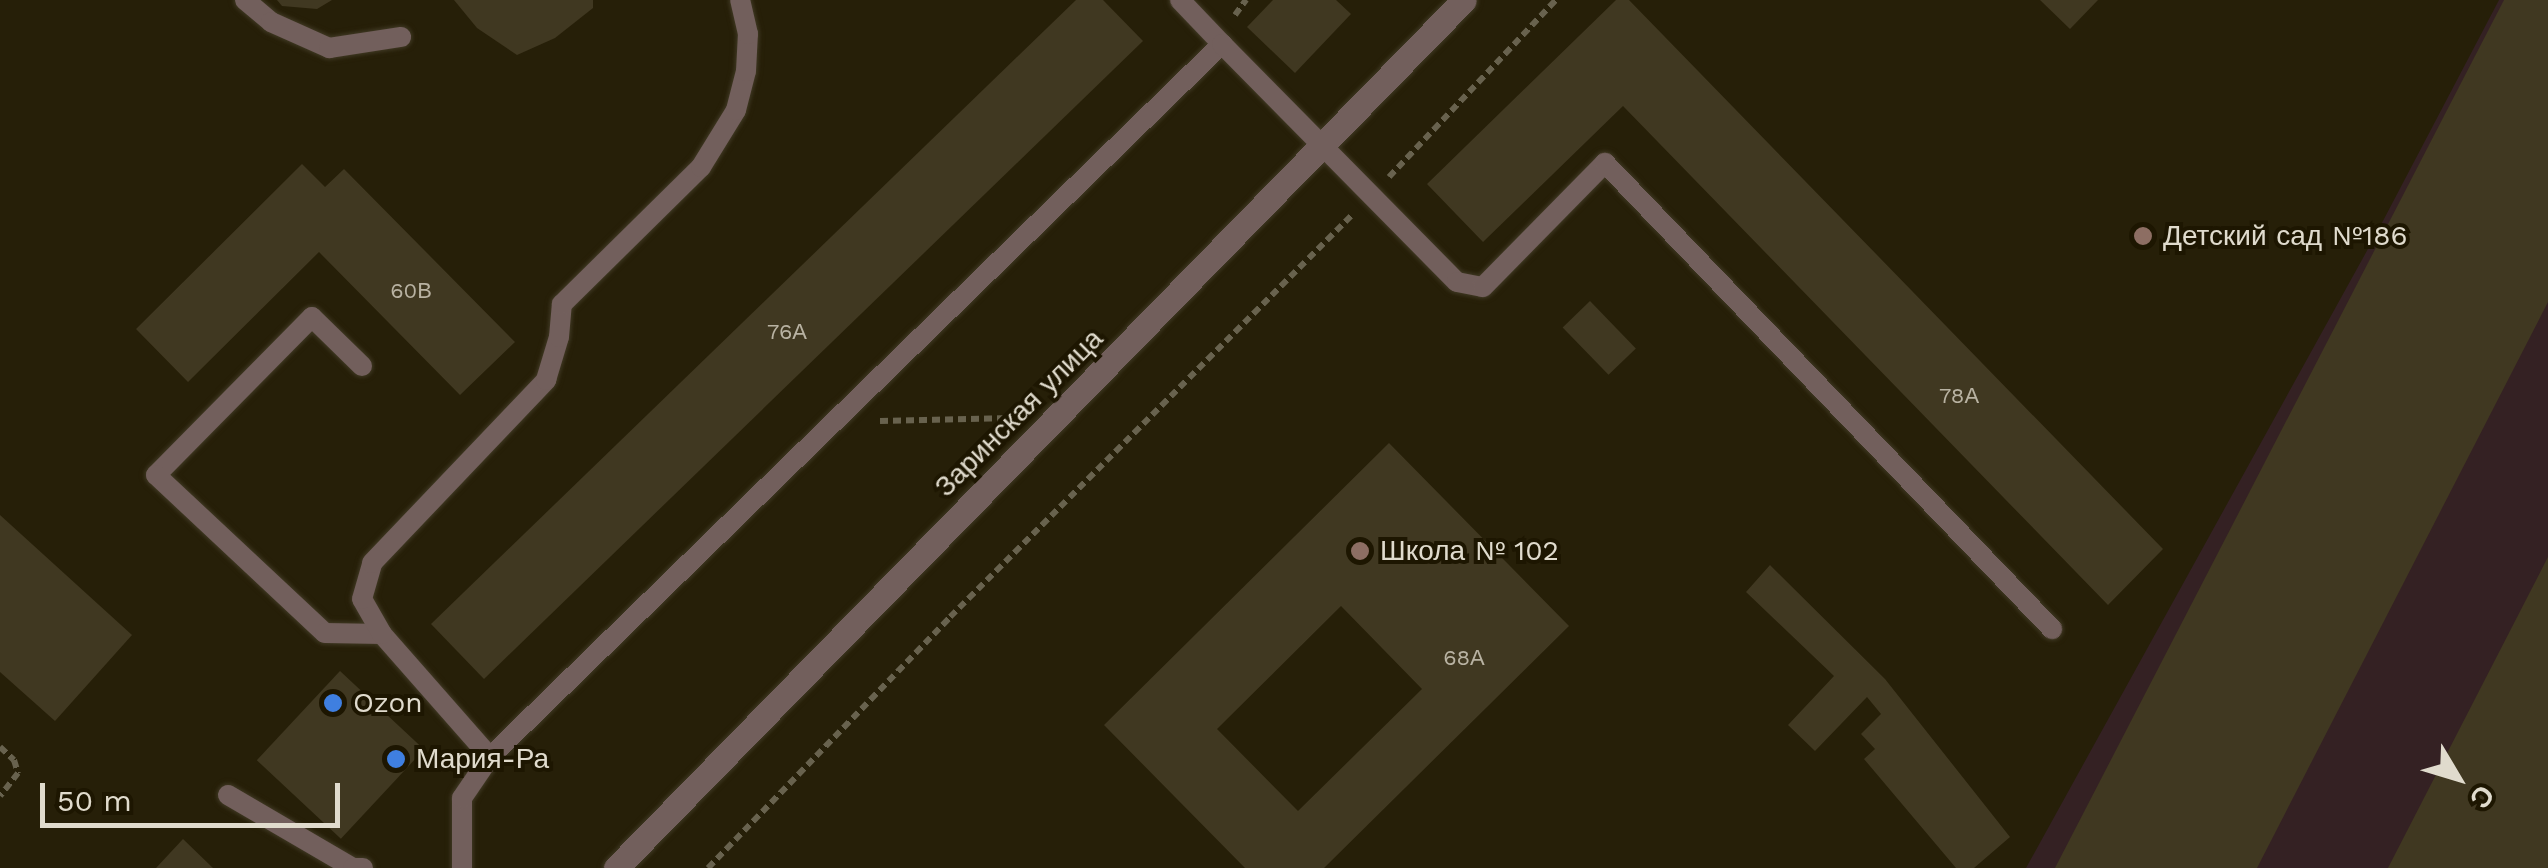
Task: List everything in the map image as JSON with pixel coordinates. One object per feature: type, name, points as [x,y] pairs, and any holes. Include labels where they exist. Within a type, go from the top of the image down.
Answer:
[{"type":"street","name":"Заринская улица","points":[[616,868],[1464,0]]},
{"type":"lane","points":[[245,0],[270,22],[329,48],[402,37]]},
{"type":"lane","points":[[490,757],[382,634],[362,599],[372,563],[546,380],[559,337],[562,304],[701,166],[736,110],[746,71],[748,34],[740,0]]},
{"type":"lane","points":[[1180,0],[1458,282],[1483,287],[1605,163],[2052,629]]},
{"type":"lane","points":[[462,868],[462,798],[490,757],[1222,44]]},
{"type":"lane","points":[[362,366],[312,317],[156,475],[325,633],[382,634]]},
{"type":"lane","points":[[228,795],[353,868],[363,868]]},
{"type":"path","points":[[708,868],[1019,546],[1370,196],[1556,0]]},
{"type":"path","points":[[834,422],[1028,418]]},
{"type":"path","points":[[0,748],[14,760],[18,773],[0,796]]},
{"type":"shaded area","points":[[2499,0],[2548,0],[2548,868],[2026,868],[2374,238]]},
{"type":"building","points":[[277,0],[332,0],[317,9],[282,6]]},
{"type":"building","points":[[454,0],[593,0],[593,8],[555,38],[517,55],[477,28]]},
{"type":"building","points":[[1076,0],[1103,0],[1143,41],[484,679],[431,624]]},
{"type":"building","points":[[1273,0],[1336,0],[1351,14],[1295,73],[1247,27]]},
{"type":"building","points":[[1616,0],[1629,0],[2163,549],[2108,605],[1623,106],[1483,242],[1427,184]]},
{"type":"building","points":[[2040,0],[2098,0],[2070,29]]},
{"type":"building","points":[[2504,0],[2548,0],[2548,302],[2257,868],[2055,868]]},
{"type":"building","points":[[302,164],[325,187],[344,169],[515,342],[460,395],[319,252],[188,382],[136,329]]},
{"type":"building","points":[[1590,301],[1636,348],[1609,375],[1563,327]]},
{"type":"building","points":[[1389,443],[1569,626],[1324,868],[1245,868],[1104,725]],"holes":[[[1341,606],[1422,689],[1298,811],[1217,729]]]},
{"type":"building","points":[[0,515],[132,635],[55,721],[0,672]]},
{"type":"building","points":[[2548,557],[2548,868],[2388,868]]},
{"type":"building","points":[[1770,565],[1885,679],[2010,837],[1974,868],[1956,868],[1864,759],[1875,749],[1861,734],[1881,714],[1867,697],[1815,751],[1788,725],[1834,676],[1746,592]]},
{"type":"building","points":[[340,671],[424,749],[341,839],[257,760]]},
{"type":"building","points":[[183,839],[213,868],[156,868]]},
{"type":"place","name":"Детский сад №186","points":[[2143,236]]},
{"type":"place","name":"Школа № 102","points":[[1360,551]]},
{"type":"place","name":"Ozon","points":[[333,703]]},
{"type":"place","name":"Мария-Ра","points":[[396,759]]}]
